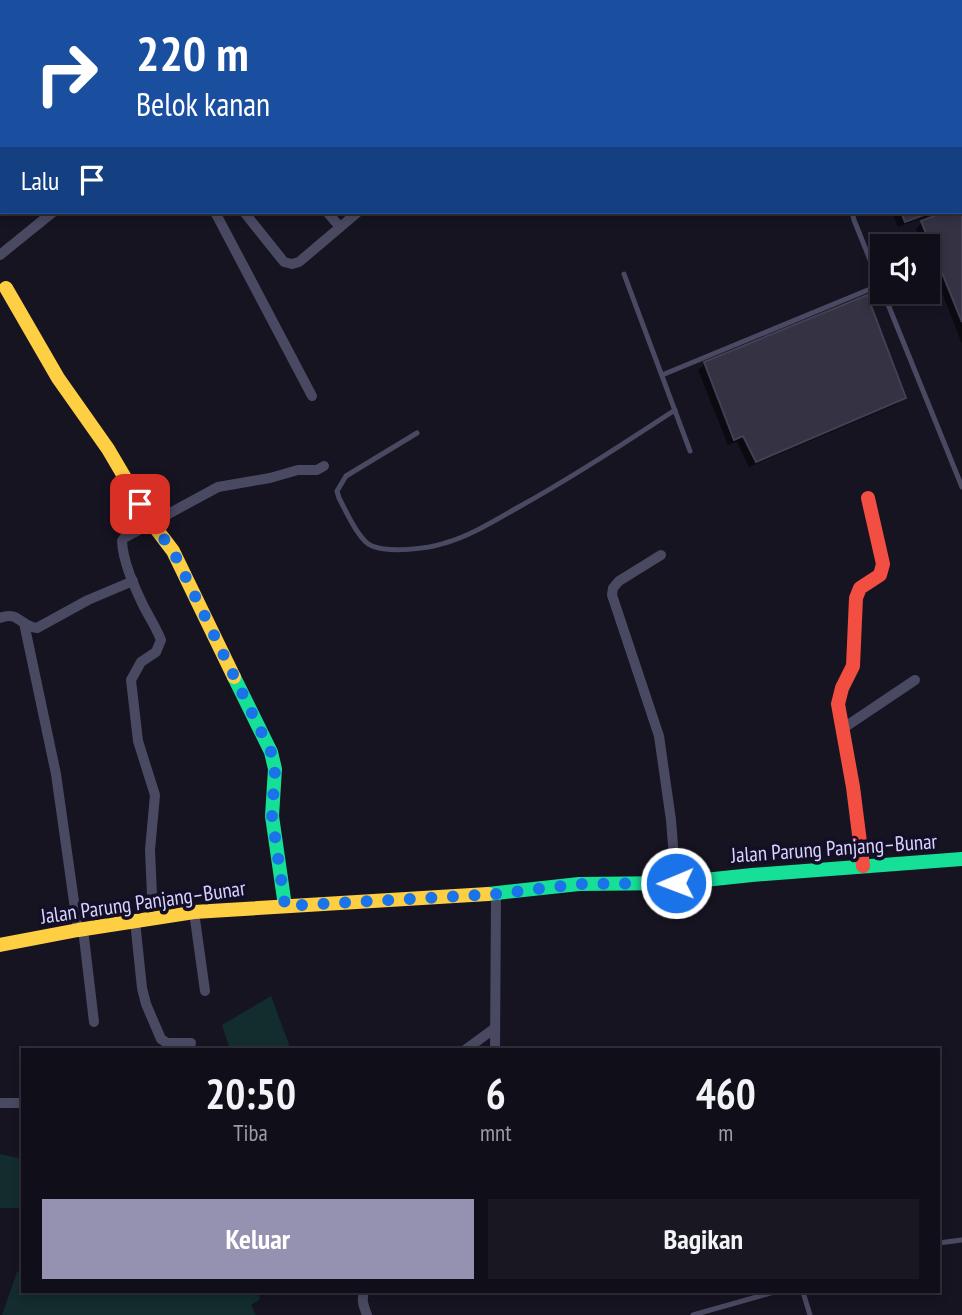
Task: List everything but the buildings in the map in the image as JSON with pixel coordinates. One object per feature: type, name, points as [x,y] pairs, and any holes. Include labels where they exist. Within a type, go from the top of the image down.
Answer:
[{"type":"street","points":[[0,255],[51,214]]},
{"type":"street","points":[[216,214],[312,396]]},
{"type":"street","points":[[246,214],[284,262],[292,264],[299,262],[356,214]]},
{"type":"street","points":[[329,214],[340,227]]},
{"type":"street","points":[[6,288],[58,378],[108,449],[151,522],[173,551],[271,752],[275,769],[272,816],[285,906]]},
{"type":"street","points":[[153,918],[150,850],[155,795],[138,741],[131,680],[141,662],[156,652],[161,640],[133,581],[122,541],[151,522],[218,487],[324,467]]},
{"type":"street","points":[[863,866],[853,787],[838,704],[842,688],[853,666],[856,598],[860,588],[880,575],[883,564],[869,498]]},
{"type":"street","points":[[661,555],[619,582],[613,588],[612,594],[659,736],[671,820],[676,883]]},
{"type":"street","points":[[0,618],[6,615],[14,616],[29,627],[37,628],[88,600],[133,581]]},
{"type":"street","points":[[24,623],[55,774],[94,1022]]},
{"type":"street","points":[[842,729],[915,680]]},
{"type":"street","name":"Jalan Parung Panjang–Bunar","points":[[0,945],[194,912],[496,894],[579,884],[676,883],[962,859]]},
{"type":"street","points":[[495,1048],[496,894]]},
{"type":"street","points":[[194,912],[205,991]]},
{"type":"street","points":[[135,921],[142,988],[161,1039],[167,1043],[191,1043]]},
{"type":"street","points":[[468,1048],[495,1028]]},
{"type":"street","points":[[0,1102],[21,1103]]},
{"type":"street","points":[[364,1293],[363,1305],[367,1315]]},
{"type":"lane","points":[[853,214],[870,258]]},
{"type":"lane","points":[[624,274],[690,451]]},
{"type":"lane","points":[[662,375],[870,294]]},
{"type":"lane","points":[[888,304],[962,487]]},
{"type":"lane","points":[[417,433],[346,476],[337,491],[363,539],[370,546],[414,549],[446,543],[482,527],[569,479],[675,410]]},
{"type":"lane","points":[[940,1241],[962,1240]]},
{"type":"lane","points":[[693,1315],[770,1293]]},
{"type":"lane","points":[[803,1293],[810,1315]]},
{"type":"green space","points":[[271,996],[290,1048],[229,1048],[222,1025]]},
{"type":"green space","points":[[0,1154],[21,1159],[21,1208],[0,1208]]},
{"type":"green space","points":[[21,1270],[21,1293],[258,1293],[260,1299],[251,1305],[256,1315],[2,1315],[17,1272]]},
{"type":"traffic: fast","points":[[234,677],[271,752],[275,769],[272,816],[285,906]]},
{"type":"traffic: fast","points":[[488,894],[579,884],[676,883],[962,859]]},
{"type":"traffic: slow","points":[[6,288],[58,378],[108,449],[151,522],[173,551],[234,677]]},
{"type":"traffic: slow","points":[[0,945],[194,912],[488,894]]},
{"type":"traffic: jam","points":[[863,866],[853,787],[838,704],[842,688],[853,666],[856,598],[860,588],[880,575],[883,564],[868,498]]},
{"type":"route","points":[[140,504],[173,551],[271,752],[275,769],[272,816],[285,906],[496,894],[579,884],[676,883]]}]
